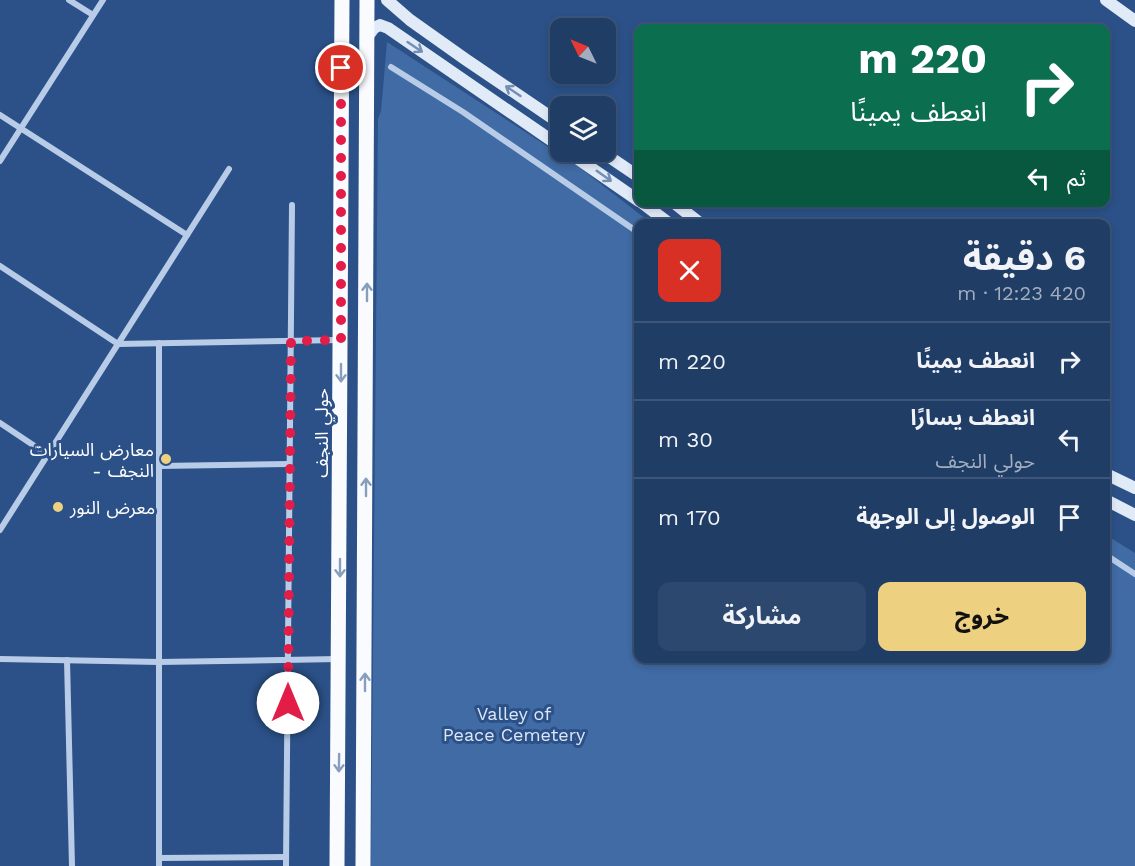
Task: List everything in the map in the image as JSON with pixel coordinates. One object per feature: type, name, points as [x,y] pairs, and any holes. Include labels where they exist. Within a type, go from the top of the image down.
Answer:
[{"type":"main road","name":"حولي النجف","points":[[338,866],[342,0]]},
{"type":"main road","points":[[363,866],[367,0]]},
{"type":"main road","points":[[387,0],[410,20],[550,117]]},
{"type":"main road","points":[[1106,0],[1135,21]]},
{"type":"main road","points":[[368,36],[374,28],[380,25],[388,28],[550,139]]},
{"type":"main road","points":[[616,161],[634,174]]},
{"type":"main road","points":[[582,162],[634,198]]},
{"type":"main road","points":[[647,207],[663,219]]},
{"type":"main road","points":[[679,207],[695,219]]},
{"type":"main road","points":[[1110,476],[1135,488]]},
{"type":"main road","points":[[1110,502],[1135,515]]},
{"type":"street","points":[[69,0],[93,15]]},
{"type":"street","points":[[0,161],[103,0]]},
{"type":"street","points":[[391,67],[463,112],[634,230]]},
{"type":"street","points":[[0,115],[187,236]]},
{"type":"street","points":[[0,530],[229,169]]},
{"type":"street","points":[[286,866],[292,205]]},
{"type":"street","points":[[0,266],[118,344],[341,340]]},
{"type":"street","points":[[159,343],[159,866]]},
{"type":"street","points":[[0,423],[48,455]]},
{"type":"street","points":[[159,466],[290,464]]},
{"type":"street","points":[[1110,558],[1135,574]]},
{"type":"street","points":[[0,659],[159,662],[340,658]]},
{"type":"street","points":[[67,660],[72,866]]},
{"type":"street","points":[[159,858],[286,857]]},
{"type":"green space","name":"Valley of Peace Cemetery","points":[[387,42],[550,148],[550,162],[571,162],[646,219],[634,219],[634,663],[1110,663],[1110,537],[1135,553],[1135,866],[371,866],[378,119],[381,111]]},
{"type":"place","name":"معارض السيارات - النجف","points":[[166,459]]},
{"type":"place","name":"معرض النور","points":[[58,507]]},
{"type":"route","points":[[288,703],[291,341],[341,340],[341,68]]}]
